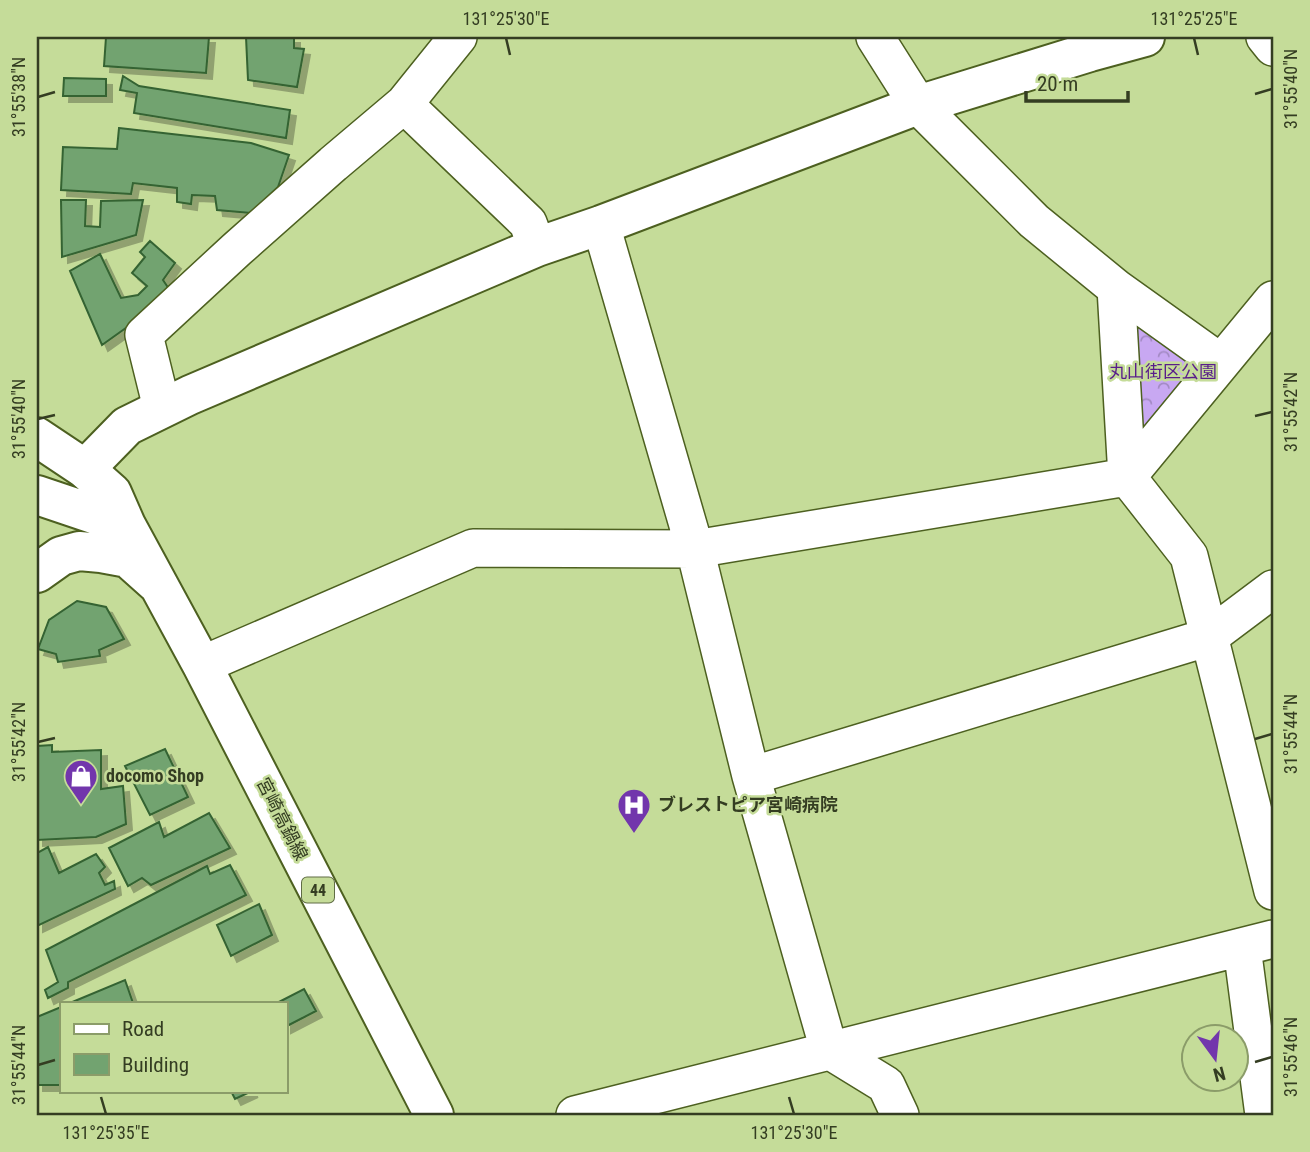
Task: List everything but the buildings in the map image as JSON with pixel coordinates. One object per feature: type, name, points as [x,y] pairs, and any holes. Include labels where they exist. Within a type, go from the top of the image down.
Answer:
[{"type":"street","points":[[162,408],[144,335],[323,172],[404,104],[458,37]]},
{"type":"street","points":[[875,37],[918,105],[1034,221],[1116,288],[1221,363]]},
{"type":"street","points":[[85,469],[127,426],[162,408],[537,247],[918,105],[1145,37]]},
{"type":"street","points":[[1265,37],[1273,47]]},
{"type":"street","points":[[404,104],[528,223],[537,247]]},
{"type":"street","points":[[601,225],[695,549],[751,776],[829,1050],[886,1085],[900,1115]]},
{"type":"street","points":[[1116,288],[1127,477],[1189,556],[1209,637],[1259,771],[1273,891]]},
{"type":"street","points":[[202,665],[473,548],[695,549],[1127,477],[1273,300]]},
{"type":"street","name":"宮崎高鍋線","points":[[37,437],[85,469],[112,493],[434,1115]]},
{"type":"street","points":[[37,495],[127,526]]},
{"type":"street","points":[[37,573],[61,556],[79,551],[101,553],[128,558],[160,587]]},
{"type":"street","points":[[751,776],[1209,637],[1273,589]]},
{"type":"street","points":[[575,1115],[1257,943],[1264,1115]]},
{"type":"green space","name":"丸山街区公園","points":[[1128,310],[1204,368],[1138,450]]},
{"type":"place","name":"docomo Shop","points":[[81,806]]},
{"type":"place","name":"ブレストピア宮崎病院","points":[[634,835]]}]
